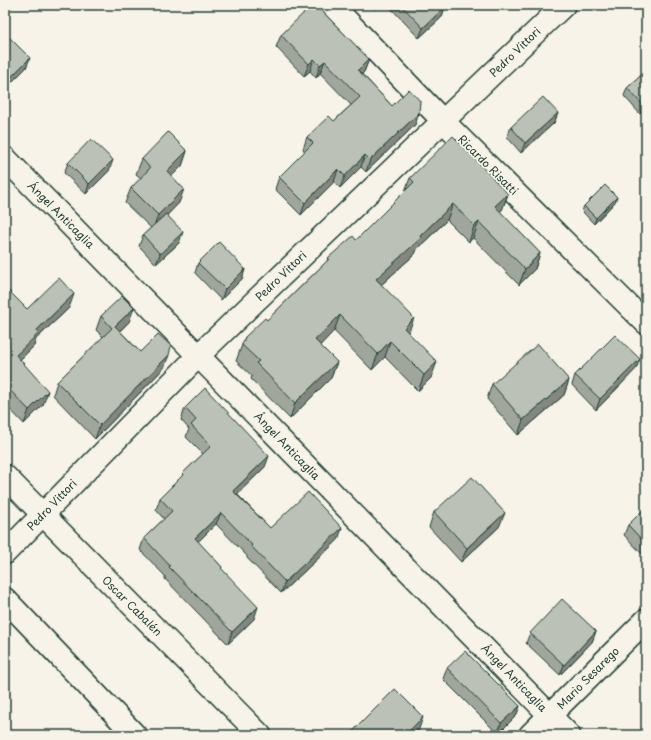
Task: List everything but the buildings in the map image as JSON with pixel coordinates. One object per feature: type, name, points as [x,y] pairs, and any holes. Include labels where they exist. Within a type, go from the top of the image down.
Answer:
[{"type":"street","name":"Ricardo Risatti","points":[[332,5],[444,121],[646,323]]},
{"type":"street","name":"Pedro Vittori","points":[[5,553],[199,355],[564,5]]},
{"type":"street","name":"Ángel Anticaglia","points":[[5,158],[569,735]]},
{"type":"street","name":"Oscar Cabalén","points":[[5,476],[260,735]]},
{"type":"street","points":[[5,599],[135,735]]},
{"type":"street","name":"Mario Sesarego","points":[[530,735],[646,620]]}]
